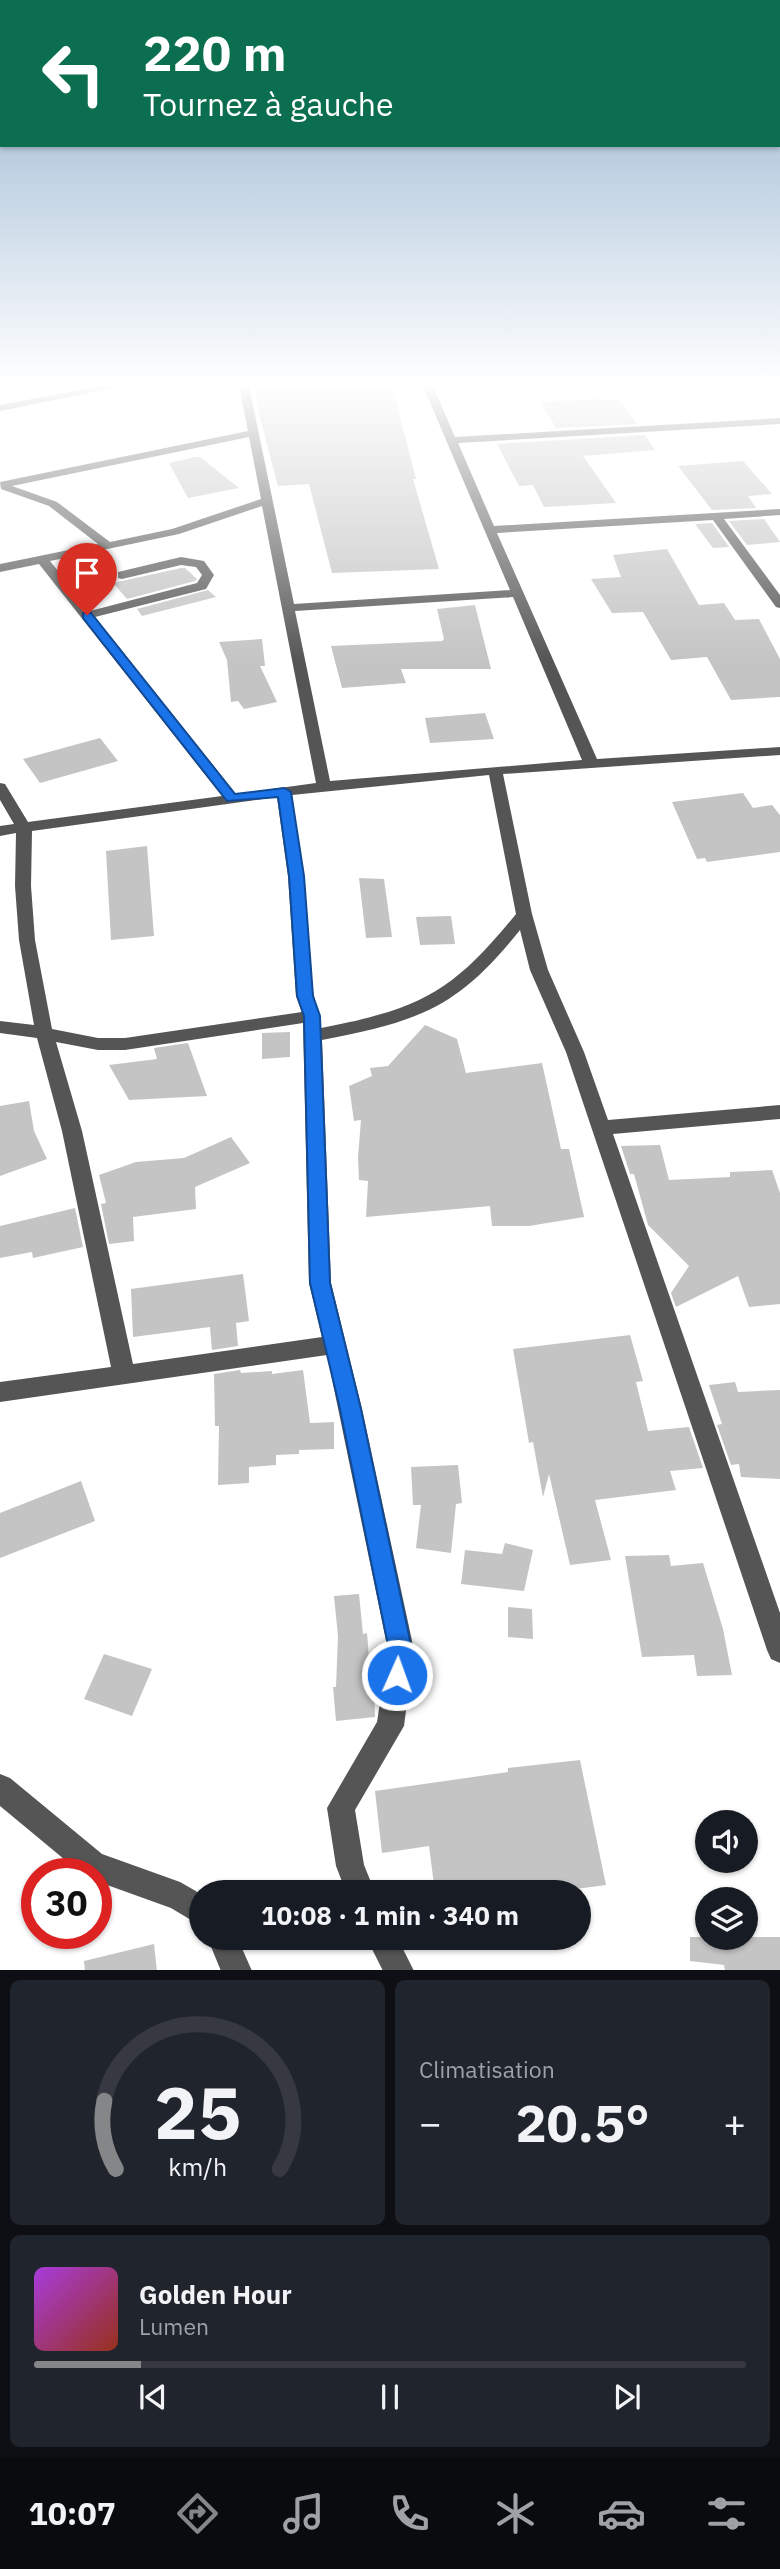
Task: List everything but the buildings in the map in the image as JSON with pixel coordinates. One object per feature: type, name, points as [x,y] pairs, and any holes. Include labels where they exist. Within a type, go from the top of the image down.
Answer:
[{"type":"street","points":[[0,485],[34,478]]},
{"type":"street","points":[[262,478],[324,786]]},
{"type":"street","points":[[467,478],[592,765]]},
{"type":"street","points":[[0,485],[53,504],[107,545]]},
{"type":"street","points":[[0,568],[191,528],[266,501]]},
{"type":"street","points":[[490,530],[780,512]]},
{"type":"street","points":[[716,516],[780,604]]},
{"type":"street","points":[[42,559],[232,798]]},
{"type":"street","points":[[87,615],[202,586],[208,575],[200,564],[181,561],[122,575]]},
{"type":"street","points":[[288,608],[517,593]]},
{"type":"street","points":[[0,831],[324,786],[495,770],[780,751]]},
{"type":"street","points":[[495,770],[524,914],[539,970],[575,1052],[780,1650]]},
{"type":"street","points":[[0,787],[24,828],[23,886],[27,940],[44,1032],[72,1131],[124,1373]]},
{"type":"street","points":[[284,792],[296,876],[305,996],[312,1026],[320,1283],[351,1409],[401,1650],[390,1726],[341,1808],[350,1867],[356,1880]]},
{"type":"street","points":[[0,1027],[44,1032],[97,1044],[125,1044],[312,1026],[366,1026],[418,1009],[458,985],[499,946],[524,914]]},
{"type":"street","points":[[601,1128],[780,1112]]},
{"type":"street","points":[[0,1392],[334,1345]]},
{"type":"street","points":[[0,1788],[93,1866],[180,1897],[189,1903]]},
{"type":"street","points":[[228,1950],[237,1970]]},
{"type":"street","points":[[388,1950],[399,1970]]},
{"type":"route","points":[[87,615],[232,798],[284,792],[296,876],[305,996],[312,1016],[320,1283],[351,1409],[401,1650],[397,1675]]}]
